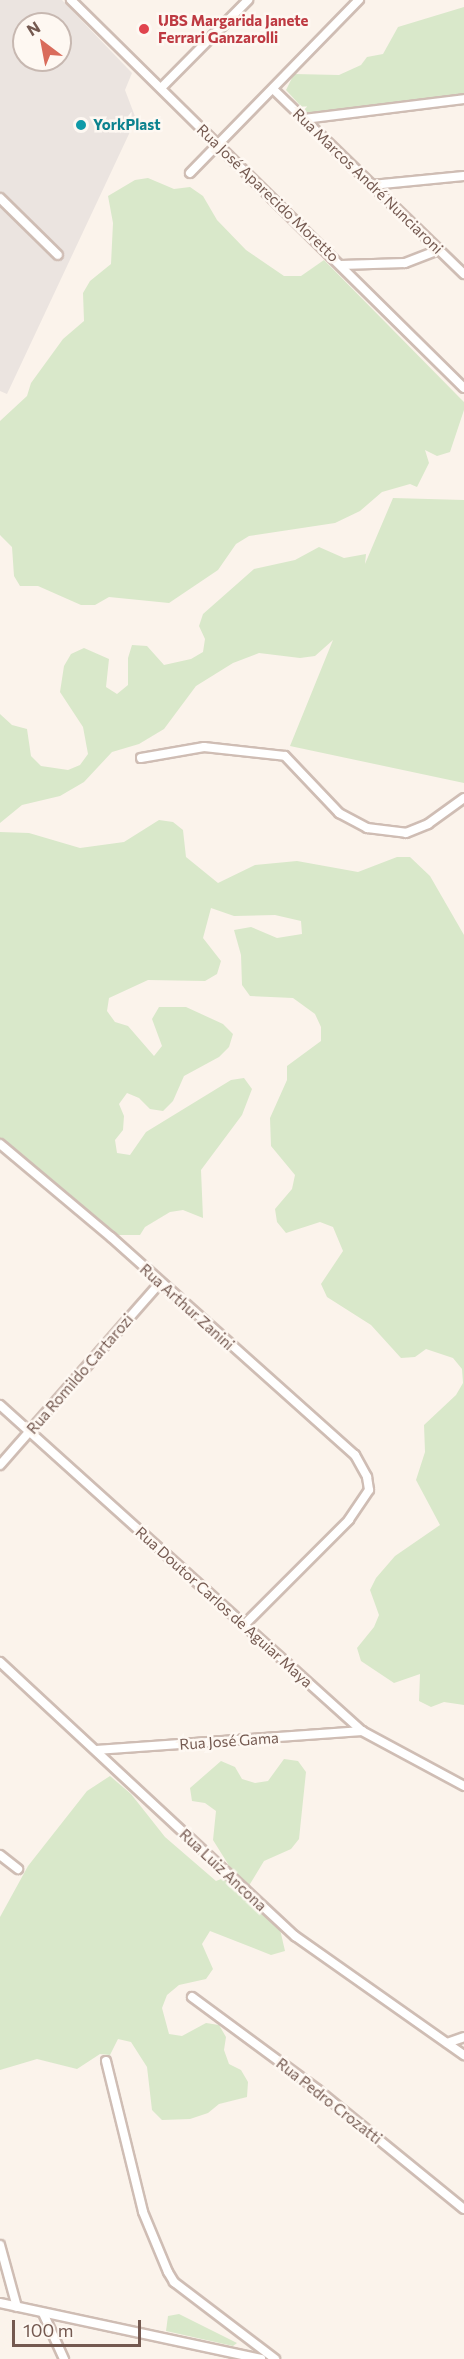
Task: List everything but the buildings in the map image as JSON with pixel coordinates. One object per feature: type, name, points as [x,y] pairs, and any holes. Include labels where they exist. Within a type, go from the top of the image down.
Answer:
[{"type":"street","name":"Rua José Aparecido Moretto","points":[[71,0],[464,388]]},
{"type":"street","points":[[161,88],[248,0]]},
{"type":"street","points":[[190,172],[359,0]]},
{"type":"street","name":"Rua Marcos André Nunciaroni","points":[[273,89],[464,274]]},
{"type":"street","points":[[304,119],[464,99]]},
{"type":"street","points":[[372,185],[464,176]]},
{"type":"street","points":[[0,198],[58,255]]},
{"type":"street","points":[[341,265],[405,263],[439,250]]},
{"type":"street","points":[[141,758],[204,747],[285,756],[339,813],[367,828],[406,833],[428,824],[464,798]]},
{"type":"street","name":"Rua Arthur Zanini","points":[[0,1144],[355,1455],[367,1477],[369,1490],[350,1520],[244,1625]]},
{"type":"street","name":"Rua Romildo Cartarozi","points":[[0,1466],[160,1283]]},
{"type":"street","name":"Rua Doutor Carlos de Aguiar Maya","points":[[0,1406],[362,1731],[464,1786]]},
{"type":"street","name":"Rua Luiz Ancona","points":[[0,1662],[295,1936],[464,2055]]},
{"type":"street","name":"Rua José Gama","points":[[96,1750],[362,1731]]},
{"type":"street","points":[[0,1855],[18,1869]]},
{"type":"street","name":"Rua Pedro Crozatti","points":[[192,1997],[318,2090],[464,2209]]},
{"type":"street","points":[[447,2043],[464,2037]]},
{"type":"street","points":[[106,2061],[143,2212],[168,2272],[174,2282],[275,2359]]},
{"type":"street","points":[[0,2245],[17,2307]]},
{"type":"street","points":[[0,2303],[261,2359]]},
{"type":"street","points":[[43,2313],[64,2359]]},
{"type":"shaded area","points":[[0,0],[62,0],[132,73],[125,90],[136,119],[7,394],[0,391]]},
{"type":"green space","points":[[464,7],[464,96],[309,115],[286,90],[294,74],[339,75],[361,65],[367,57],[383,54],[398,27]]},
{"type":"green space","points":[[148,178],[174,189],[190,187],[203,196],[217,220],[246,250],[284,276],[301,276],[324,260],[464,402],[464,410],[450,452],[437,456],[425,450],[429,463],[417,487],[410,484],[382,492],[360,511],[335,523],[249,536],[236,544],[218,570],[169,603],[109,597],[95,605],[81,605],[38,586],[20,586],[14,576],[12,547],[0,535],[0,421],[27,396],[31,383],[63,339],[84,321],[83,293],[90,281],[111,264],[113,223],[108,196],[135,180]]},
{"type":"green space","points":[[393,498],[464,500],[464,783],[290,746],[333,640],[315,656],[300,658],[259,653],[233,663],[196,686],[164,729],[139,744],[112,752],[84,782],[60,796],[22,805],[0,823],[0,714],[12,725],[27,729],[31,756],[41,766],[68,770],[80,765],[88,754],[83,727],[60,692],[64,666],[71,654],[84,648],[109,659],[106,687],[117,694],[128,685],[128,658],[132,645],[147,646],[164,665],[191,659],[203,652],[205,639],[199,626],[203,614],[254,569],[295,560],[319,547],[344,558],[366,554],[365,564]]},
{"type":"green space","points":[[159,820],[173,822],[183,830],[186,857],[218,883],[255,865],[297,861],[358,872],[397,857],[410,857],[430,876],[464,935],[464,1705],[444,1702],[431,1707],[419,1701],[420,1674],[394,1683],[361,1661],[357,1648],[374,1627],[379,1615],[370,1590],[376,1578],[395,1556],[440,1525],[416,1480],[425,1452],[424,1425],[456,1395],[463,1383],[462,1369],[453,1358],[426,1349],[415,1357],[401,1358],[371,1325],[327,1297],[321,1284],[343,1251],[333,1227],[320,1222],[286,1233],[277,1222],[275,1209],[292,1189],[295,1175],[271,1146],[270,1118],[287,1080],[287,1066],[321,1041],[321,1027],[315,1014],[293,998],[250,996],[242,985],[241,955],[234,930],[251,927],[277,938],[302,934],[301,921],[275,915],[234,916],[211,908],[203,938],[221,961],[217,974],[205,981],[148,980],[109,998],[107,1011],[115,1022],[128,1026],[154,1056],[162,1046],[152,1019],[159,1007],[186,1007],[223,1024],[233,1034],[229,1047],[219,1057],[184,1076],[173,1101],[163,1111],[150,1109],[139,1098],[127,1093],[119,1104],[124,1116],[123,1130],[115,1140],[117,1153],[130,1155],[146,1132],[231,1080],[244,1078],[252,1089],[242,1115],[201,1170],[203,1218],[183,1210],[170,1212],[145,1227],[140,1235],[104,1235],[74,1208],[60,1202],[35,1167],[0,1144],[0,832],[29,833],[80,848],[124,842]]},
{"type":"green space","points":[[284,1759],[298,1761],[306,1772],[299,1839],[291,1849],[264,1861],[250,1884],[250,1898],[257,1910],[270,1914],[279,1925],[285,1951],[271,1955],[210,1931],[202,1944],[213,1969],[206,1979],[179,1985],[167,1995],[162,2008],[169,2034],[182,2036],[206,2023],[219,2025],[226,2037],[224,2050],[229,2064],[241,2070],[248,2082],[247,2097],[219,2104],[208,2113],[190,2119],[162,2120],[152,2110],[147,2067],[131,2042],[118,2039],[110,2055],[100,2054],[77,2069],[37,2059],[0,2070],[0,1917],[28,1866],[87,1791],[110,1776],[131,1794],[165,1837],[216,1881],[229,1876],[228,1864],[213,1840],[216,1811],[205,1803],[192,1801],[190,1788],[221,1761],[235,1767],[242,1779],[255,1783],[268,1781]]},
{"type":"green space","points":[[179,2314],[237,2343],[233,2346],[166,2331],[168,2316]]},
{"type":"place","name":"UBS Margarida Janete Ferrari Ganzarolli","points":[[144,29]]},
{"type":"place","name":"YorkPlast","points":[[81,125]]}]
